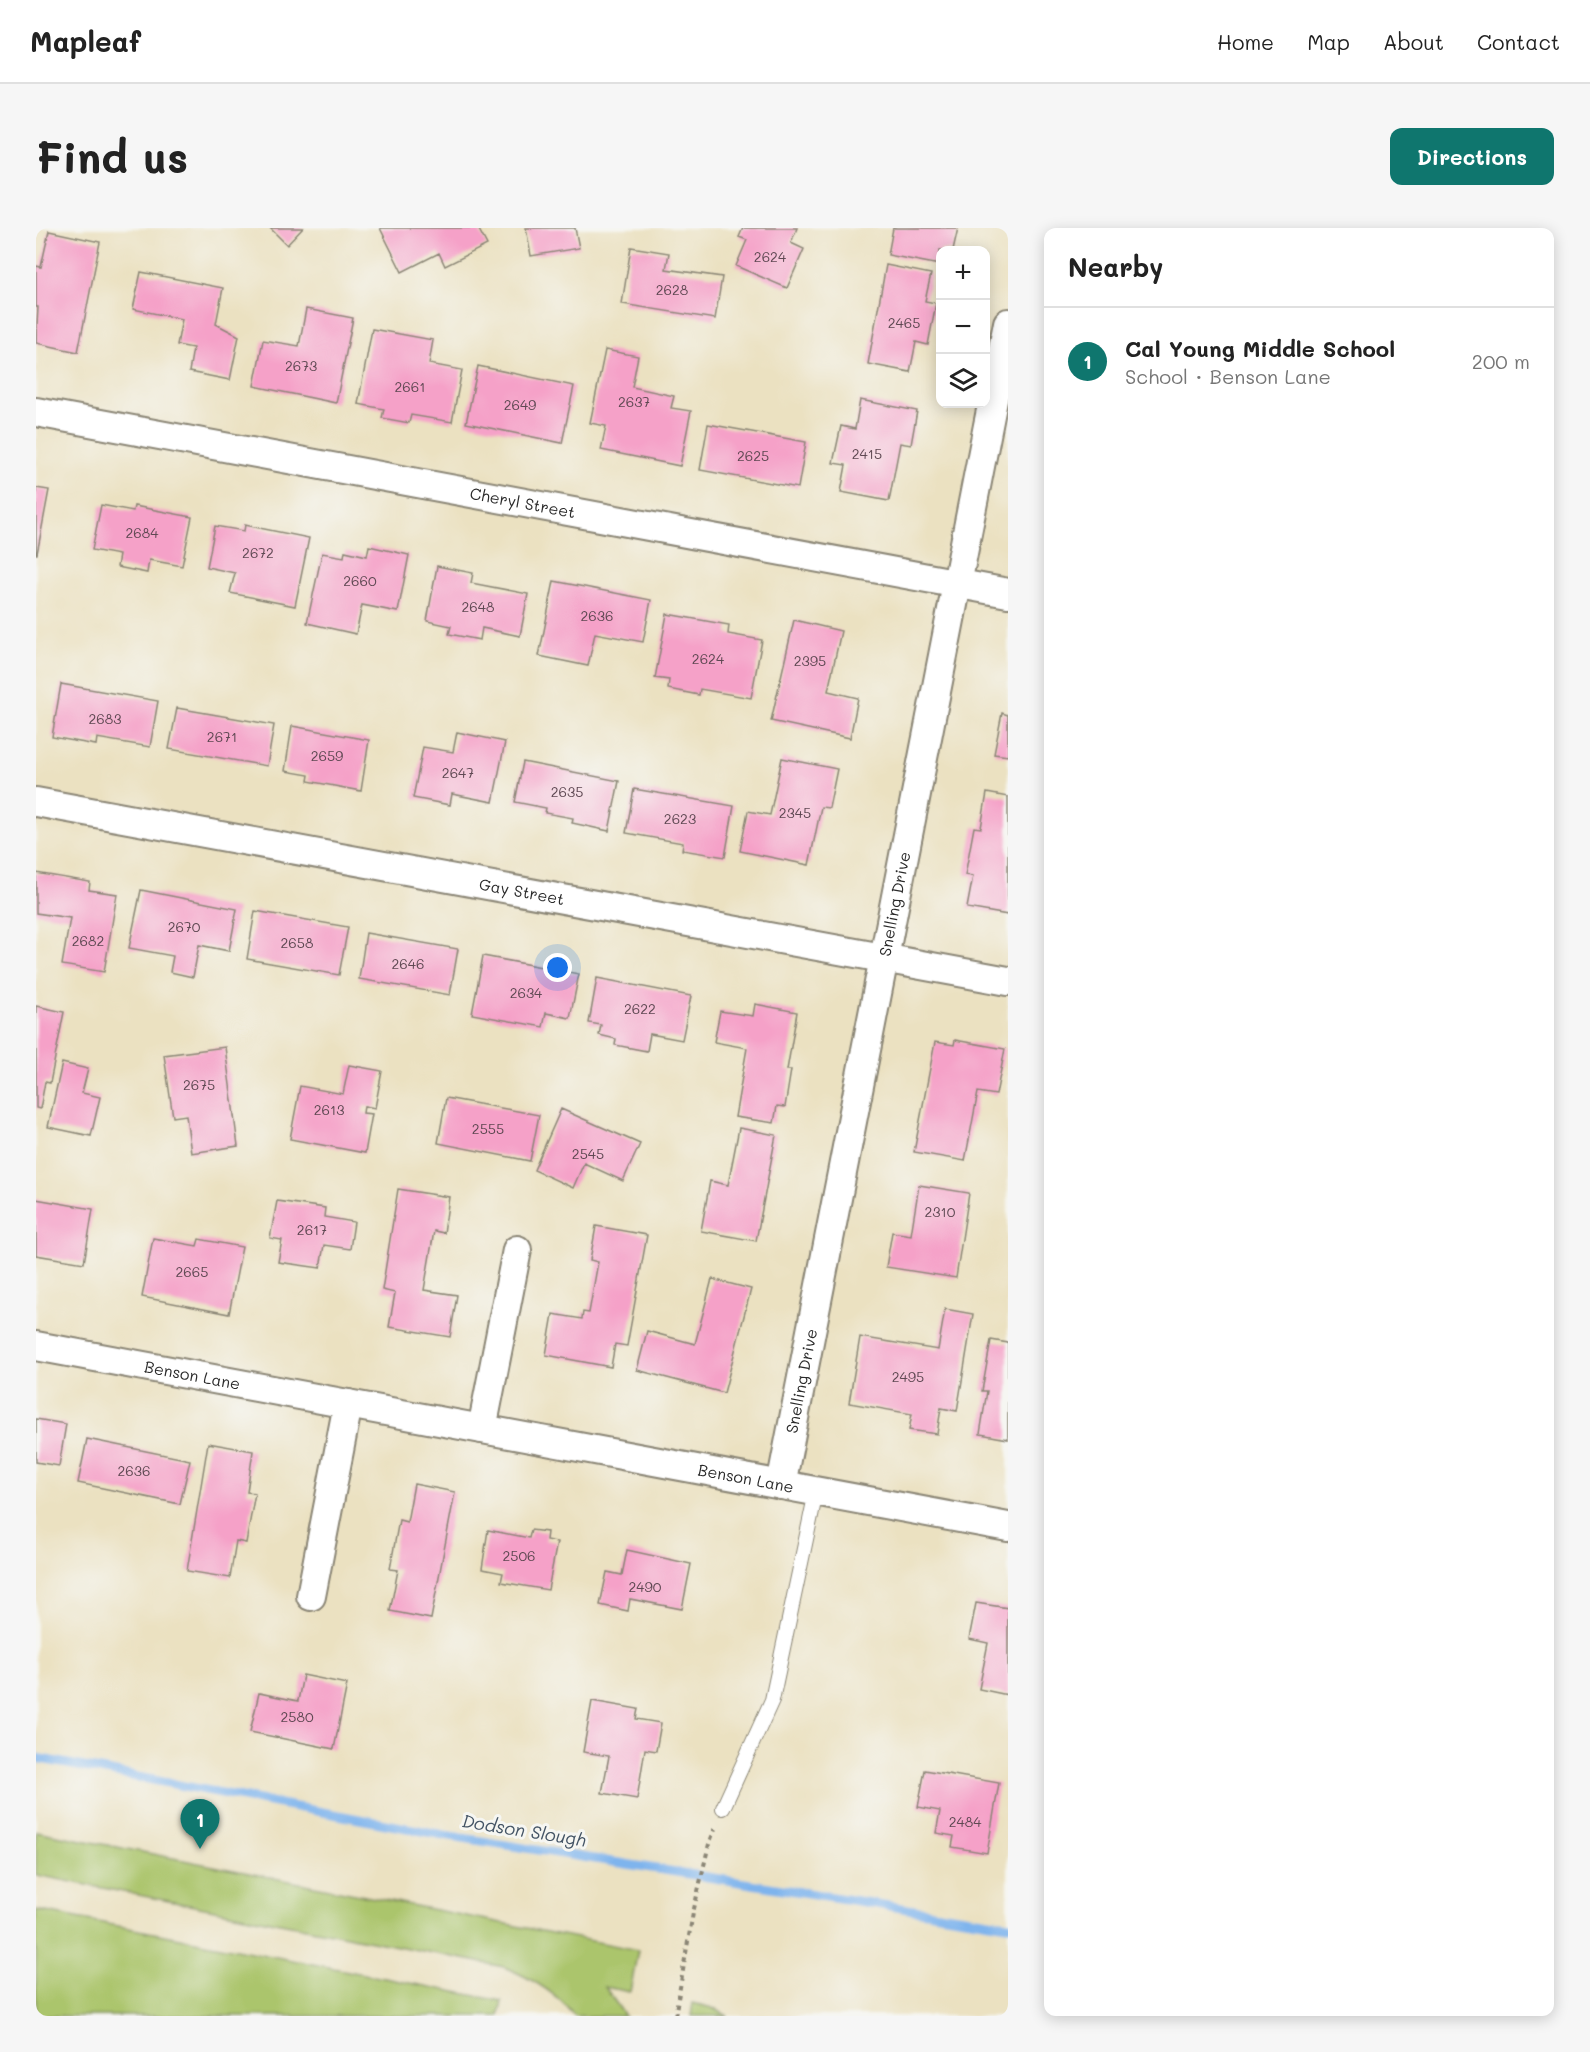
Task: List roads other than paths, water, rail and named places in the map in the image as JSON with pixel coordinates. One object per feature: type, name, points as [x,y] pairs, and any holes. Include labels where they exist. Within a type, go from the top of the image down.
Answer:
[{"type":"street","name":"Snelling Drive","points":[[781,1485],[1008,323]]},
{"type":"street","name":"Cheryl Street","points":[[36,412],[1008,593]]},
{"type":"street","name":"Gay Street","points":[[36,802],[1008,981]]},
{"type":"street","points":[[482,1429],[518,1250]]},
{"type":"street","name":"Benson Lane","points":[[36,1346],[1008,1527]]},
{"type":"street","points":[[311,1596],[348,1404]]},
{"type":"lane","points":[[723,1808],[772,1700],[816,1492]]},
{"type":"waterway","name":"Dodson Slough","points":[[36,1758],[444,1835],[1008,1925]]},
{"type":"place","name":"Cal Young Middle School","points":[[200,1849]]}]
